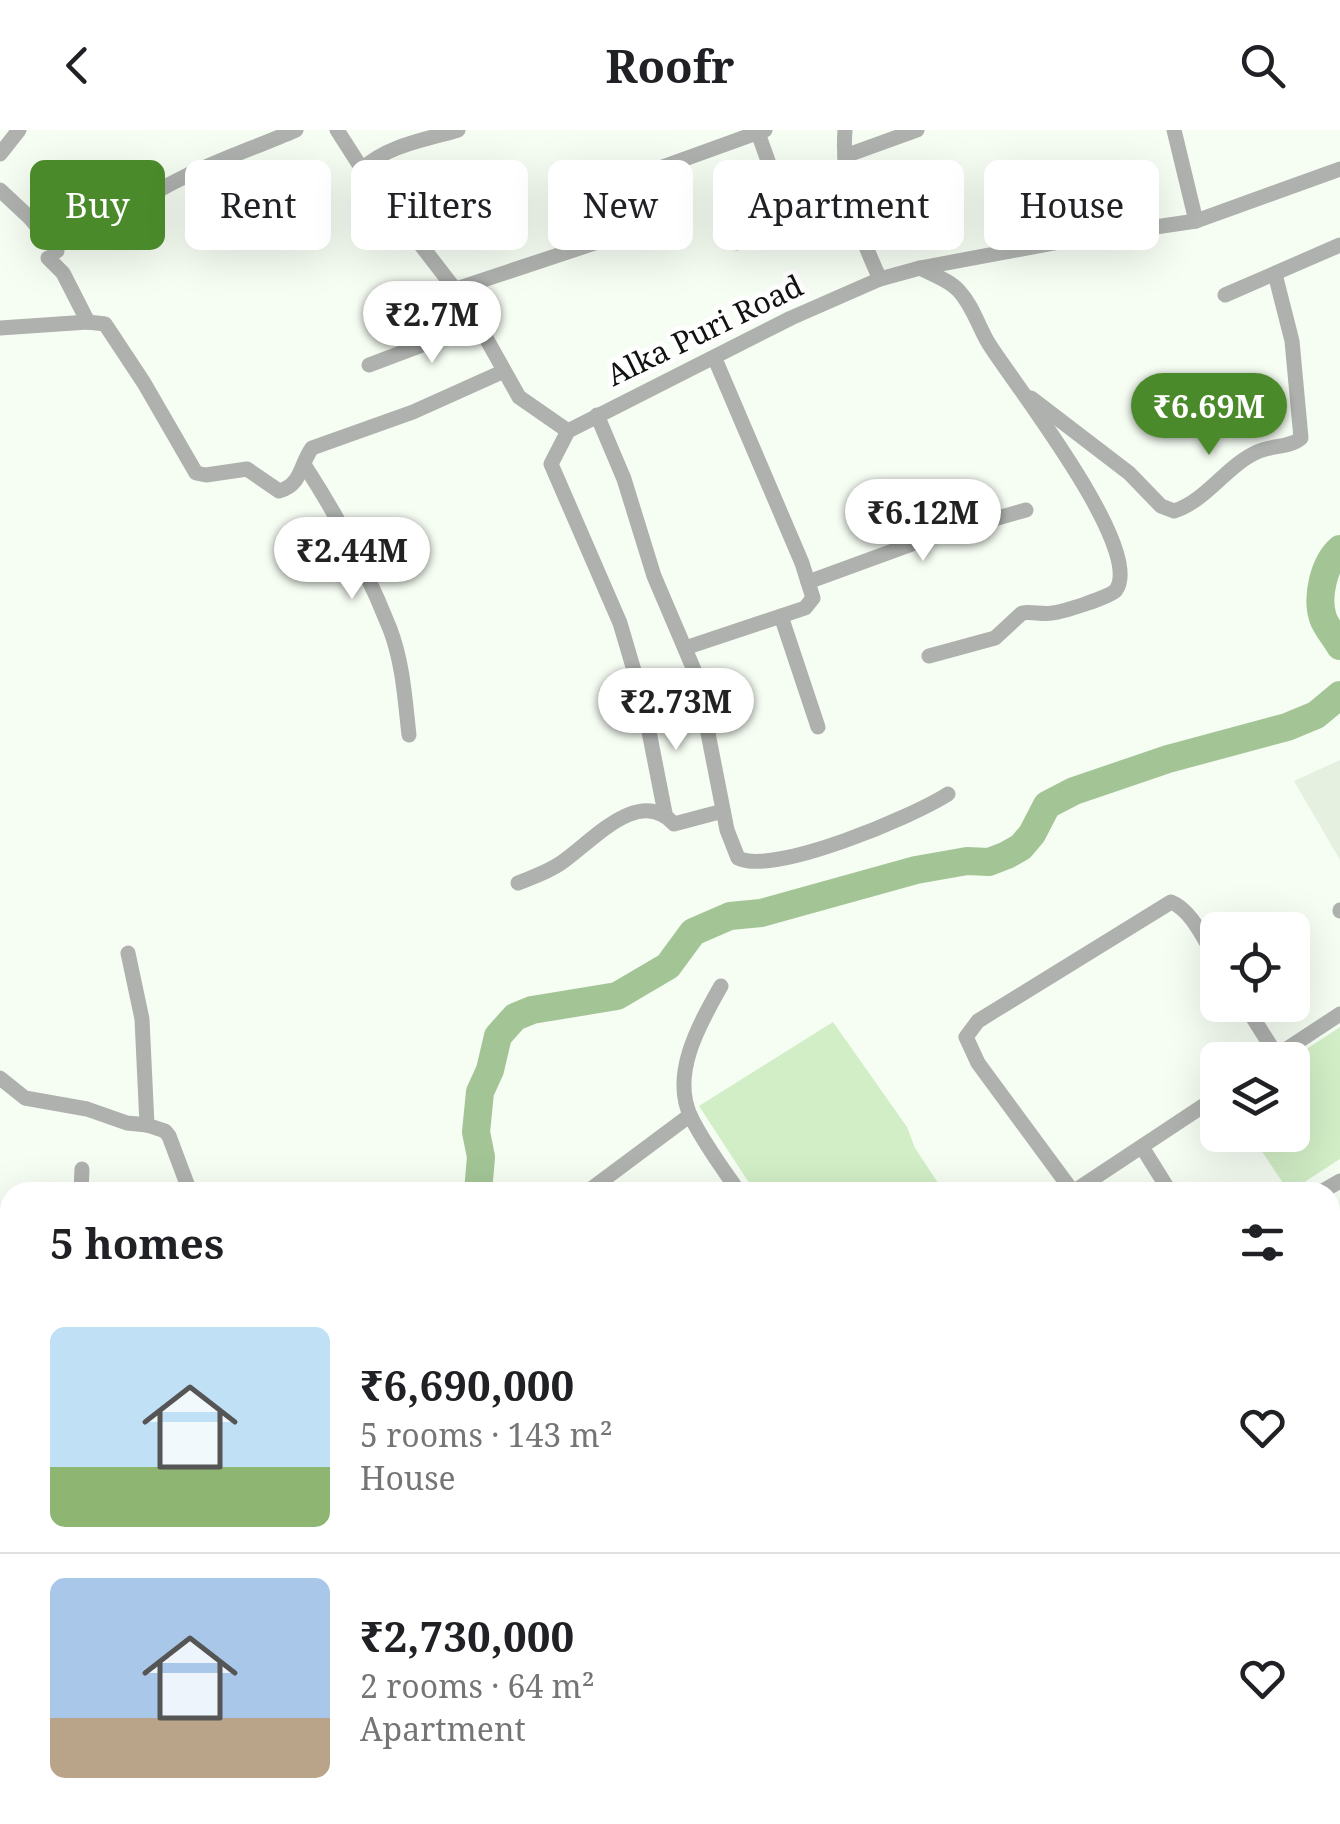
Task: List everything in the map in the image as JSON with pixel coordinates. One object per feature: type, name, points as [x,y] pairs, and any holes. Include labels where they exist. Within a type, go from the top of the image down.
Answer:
[{"type":"street","points":[[0,154],[19,130]]},
{"type":"street","points":[[165,186],[296,130]]},
{"type":"street","points":[[337,130],[356,160]]},
{"type":"street","points":[[372,160],[458,130]]},
{"type":"street","points":[[845,130],[846,160]]},
{"type":"street","points":[[845,156],[917,130]]},
{"type":"street","points":[[1174,130],[1196,221]]},
{"type":"street","points":[[682,160],[761,132],[770,160]]},
{"type":"street","name":"Alka Puri Road","points":[[566,434],[791,318],[880,279],[1081,238],[1196,221],[1340,169]]},
{"type":"street","points":[[0,190],[53,255],[88,322]]},
{"type":"street","points":[[1225,295],[1340,246]]},
{"type":"street","points":[[425,250],[456,289],[502,372],[527,405],[566,434],[551,464],[620,623],[643,701],[665,814]]},
{"type":"street","points":[[456,289],[574,250]]},
{"type":"street","points":[[866,250],[880,279]]},
{"type":"street","points":[[920,268],[962,294],[988,343],[1053,436],[1102,518],[1120,561],[1118,586],[1108,597],[1055,613],[1022,613],[994,638],[929,656]]},
{"type":"street","points":[[1022,392],[1108,456],[1161,506],[1174,511],[1183,508],[1255,452],[1296,443],[1301,438],[1292,341],[1274,274]]},
{"type":"street","points":[[0,328],[99,322],[109,329],[196,473],[206,475],[242,468],[272,489],[283,491],[292,486],[312,448],[397,418],[502,372]]},
{"type":"street","points":[[369,365],[478,324]]},
{"type":"street","points":[[685,648],[810,606],[813,598],[714,359]]},
{"type":"street","points":[[597,415],[624,479],[654,576],[696,678],[734,853],[751,862],[803,852],[889,826],[948,794]]},
{"type":"street","points":[[305,466],[335,513],[391,630],[404,690],[408,735]]},
{"type":"street","points":[[808,582],[934,536],[1026,510]]},
{"type":"street","points":[[781,616],[818,727]]},
{"type":"street","points":[[518,883],[558,866],[632,813],[647,808],[665,814],[674,824],[682,824],[723,812]]},
{"type":"street","points":[[1066,1182],[978,1063],[967,1046],[967,1033],[978,1021],[1171,902],[1181,907],[1200,933]]},
{"type":"street","points":[[128,953],[142,1020],[147,1125]]},
{"type":"street","points":[[721,986],[690,1050],[685,1090],[689,1116],[732,1182]]},
{"type":"street","points":[[1298,1042],[1340,1014]]},
{"type":"street","points":[[0,1078],[25,1098],[87,1109],[165,1131],[186,1182]]},
{"type":"street","points":[[1089,1182],[1200,1108]]},
{"type":"street","points":[[600,1182],[689,1116]]},
{"type":"street","points":[[1142,1148],[1164,1182]]},
{"type":"street","points":[[81,1182],[82,1170]]},
{"type":"shaded area","points":[[1340,760],[1340,860],[1294,781]]},
{"type":"green space","points":[[833,1022],[907,1127],[915,1148],[937,1182],[748,1182],[699,1106]]},
{"type":"green space","points":[[1340,1027],[1340,1159],[1304,1182],[1282,1182],[1262,1152],[1310,1152],[1310,1047]]},
{"type":"waterway","points":[[1340,549],[1326,571],[1320,600],[1324,621],[1340,646]]},
{"type":"waterway","points":[[479,1182],[481,1157],[476,1132],[480,1092],[498,1036],[515,1017],[532,1010],[617,996],[668,966],[693,932],[730,916],[761,913],[916,870],[967,861],[989,862],[1007,855],[1032,834],[1047,805],[1074,791],[1168,759],[1287,727],[1316,715],[1340,695]]}]
